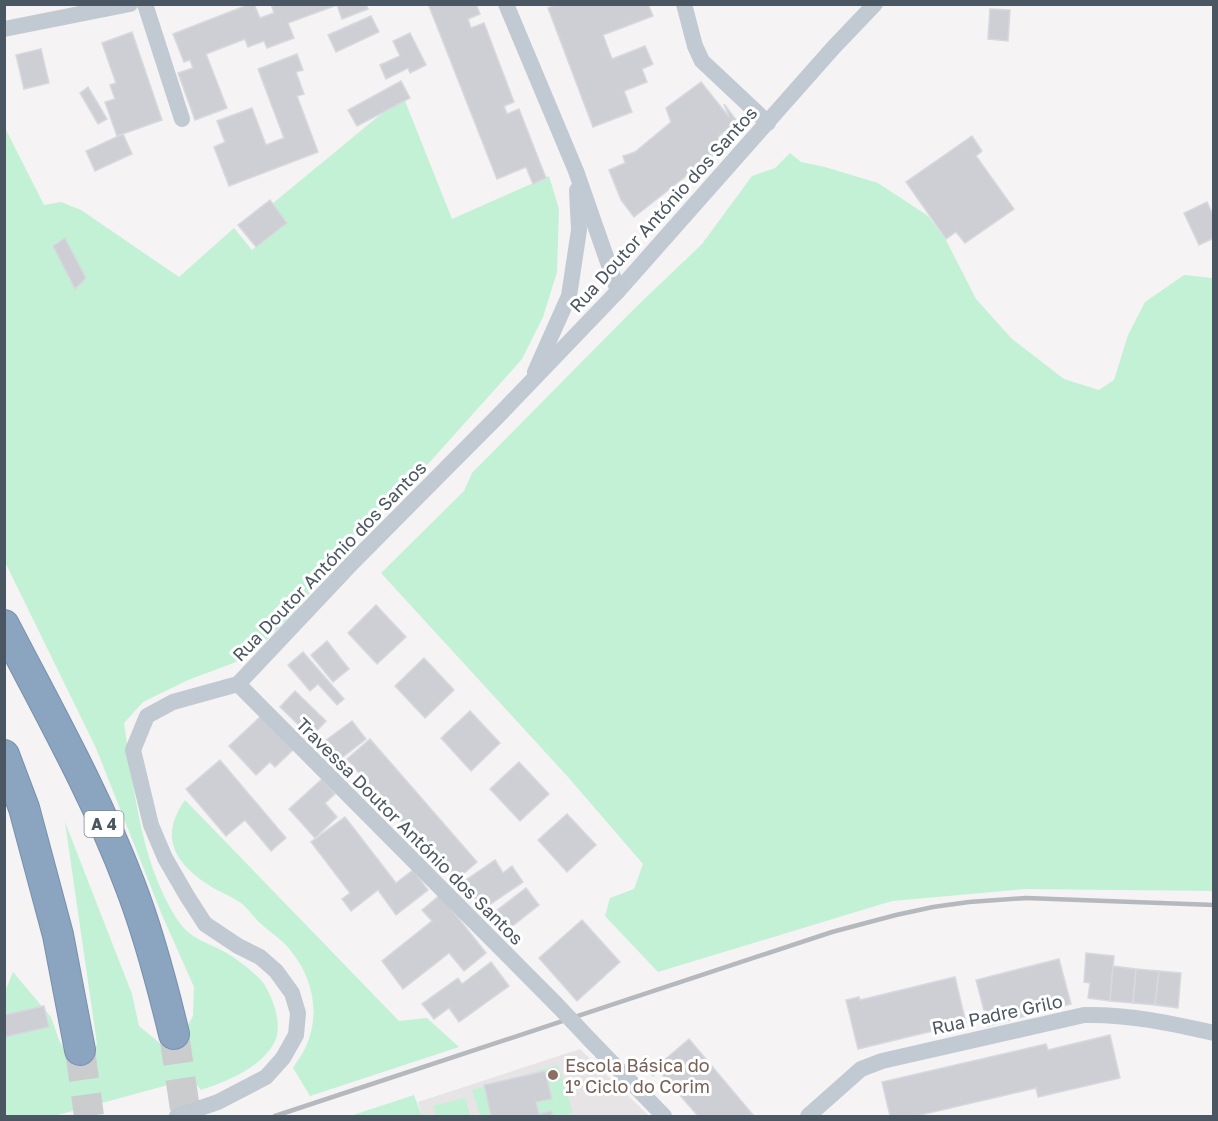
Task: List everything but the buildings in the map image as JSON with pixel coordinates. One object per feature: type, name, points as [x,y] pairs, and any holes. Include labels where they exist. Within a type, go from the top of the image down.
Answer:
[{"type":"highway","name":"A 4","points":[[4,625],[101,816],[130,885],[156,960],[174,1034]]},
{"type":"highway","points":[[4,755],[24,808],[58,935],[80,1050]]},
{"type":"street","points":[[4,29],[130,4]]},
{"type":"street","points":[[145,4],[182,119]]},
{"type":"street","points":[[506,4],[576,171],[618,291]]},
{"type":"street","points":[[684,4],[695,46],[702,61],[768,123]]},
{"type":"street","name":"Rua Doutor António dos Santos","points":[[177,1116],[218,1102],[266,1077],[283,1058],[296,1035],[298,1013],[292,993],[276,971],[260,957],[238,946],[205,924],[165,858],[151,825],[133,750],[147,716],[173,702],[238,684],[353,562],[618,291],[833,48],[875,4]]},
{"type":"street","points":[[531,382],[569,297],[579,230],[576,171]]},
{"type":"street","name":"Travessa Doutor António dos Santos","points":[[238,684],[664,1116]]},
{"type":"street","name":"Rua Padre Grilo","points":[[808,1116],[861,1070],[882,1061],[1084,1015],[1108,1014],[1149,1018],[1214,1033]]},
{"type":"shaded area","name":"Escola Básica do 1º Ciclo do Corim","points":[[580,1049],[649,1116],[422,1116],[418,1102]]},
{"type":"green space","points":[[403,96],[452,219],[549,176],[559,209],[557,272],[543,317],[522,359],[411,483],[346,544],[292,616],[244,659],[188,680],[143,702],[124,723],[140,822],[146,847],[163,894],[175,916],[187,931],[234,957],[261,981],[268,991],[276,1014],[278,1031],[276,1038],[266,1054],[250,1068],[201,1090],[190,1077],[54,1116],[5,1116],[4,994],[13,972],[51,1017],[67,1054],[92,1052],[97,1044],[65,822],[132,994],[139,1026],[162,1045],[178,1043],[193,1016],[194,987],[162,915],[96,748],[5,562],[4,126],[44,205],[61,202],[81,210],[179,277],[234,228],[252,250],[287,223],[272,204]]},
{"type":"green space","points":[[790,153],[801,162],[878,183],[928,216],[946,240],[976,299],[1012,339],[1064,379],[1099,390],[1114,380],[1128,335],[1145,302],[1184,275],[1213,278],[1213,891],[1025,889],[892,901],[658,972],[605,916],[610,898],[634,889],[643,864],[568,777],[381,573],[464,491],[472,473],[636,307],[702,244],[752,176],[775,168]]},
{"type":"green space","points":[[185,800],[399,1021],[427,1018],[459,1047],[310,1096],[293,1068],[306,1047],[313,1017],[313,1003],[307,977],[284,943],[257,921],[244,905],[217,890],[183,863],[172,841],[172,828],[176,815]]},
{"type":"green space","points":[[558,1065],[573,1113],[562,1116],[480,1116],[472,1090]]},
{"type":"green space","points":[[414,1095],[422,1116],[350,1116]]},
{"type":"green space","points":[[465,1098],[470,1116],[436,1116],[433,1106]]},
{"type":"tunnel","points":[[174,1034],[186,1116]]},
{"type":"tunnel","points":[[80,1050],[89,1116]]},
{"type":"railway","points":[[275,1116],[832,932],[896,915],[969,902],[1026,898],[1214,905]]},
{"type":"place","name":"Escola Básica do 1º Ciclo do Corim","points":[[553,1075]]}]
